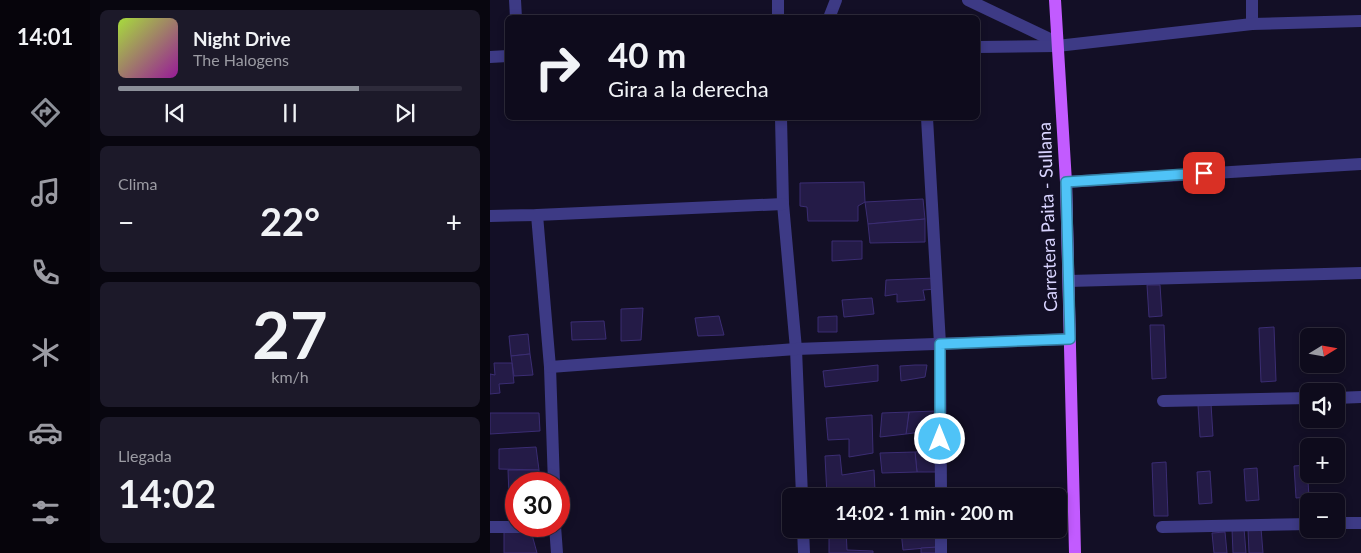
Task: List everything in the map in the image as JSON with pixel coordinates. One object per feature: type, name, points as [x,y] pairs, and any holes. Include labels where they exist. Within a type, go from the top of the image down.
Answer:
[{"type":"main road","name":"Carretera Paita - Sullana","points":[[1055,0],[1066,182],[1075,553]]},
{"type":"street","points":[[516,0],[516,15]]},
{"type":"street","points":[[778,0],[778,15]]},
{"type":"street","points":[[830,15],[836,0]]},
{"type":"street","points":[[968,0],[1057,44]]},
{"type":"street","points":[[1252,0],[1252,24]]},
{"type":"street","points":[[980,47],[1057,44],[1252,24],[1361,21]]},
{"type":"street","points":[[490,57],[505,56]]},
{"type":"street","points":[[781,120],[783,204],[796,349],[802,488]]},
{"type":"street","points":[[927,120],[940,344],[941,488]]},
{"type":"street","points":[[1066,182],[1361,164]]},
{"type":"street","points":[[490,216],[783,204]]},
{"type":"street","points":[[537,215],[550,367],[554,472]]},
{"type":"street","points":[[1069,281],[1361,273]]},
{"type":"street","points":[[550,367],[796,349],[1070,339]]},
{"type":"street","points":[[1345,398],[1361,397]]},
{"type":"street","points":[[1163,401],[1300,398]]},
{"type":"street","points":[[1345,523],[1361,523]]},
{"type":"street","points":[[1162,527],[1300,524]]},
{"type":"street","points":[[490,527],[505,527]]},
{"type":"street","points":[[555,537],[556,553]]},
{"type":"street","points":[[803,538],[804,553]]},
{"type":"street","points":[[941,538],[941,553]]},
{"type":"building","points":[[864,182],[865,202],[858,206],[858,221],[808,221],[807,207],[800,206],[800,183]]},
{"type":"building","points":[[923,199],[925,219],[868,224],[865,202]]},
{"type":"building","points":[[925,219],[925,242],[870,243],[868,224]]},
{"type":"building","points":[[832,241],[862,241],[862,259],[832,261]]},
{"type":"building","points":[[935,278],[936,289],[923,290],[925,300],[897,302],[897,294],[885,296],[886,280]]},
{"type":"building","points":[[1147,285],[1160,285],[1162,316],[1149,317]]},
{"type":"building","points":[[872,298],[874,314],[844,317],[842,300]]},
{"type":"building","points":[[643,308],[641,340],[621,341],[621,309]]},
{"type":"building","points":[[719,316],[724,335],[698,336],[695,318]]},
{"type":"building","points":[[837,316],[837,332],[818,332],[818,317]]},
{"type":"building","points":[[604,321],[606,339],[572,340],[571,322]]},
{"type":"building","points":[[1150,325],[1164,325],[1166,378],[1152,379]]},
{"type":"building","points":[[1274,327],[1276,381],[1261,382],[1259,328]]},
{"type":"building","points":[[528,334],[530,354],[511,356],[509,336]]},
{"type":"building","points":[[530,354],[533,375],[514,376],[511,356]]},
{"type":"building","points":[[494,363],[512,363],[514,383],[499,384],[500,393],[490,394],[490,374],[495,375]]},
{"type":"building","points":[[878,365],[878,381],[825,387],[823,371]]},
{"type":"building","points":[[927,365],[925,377],[901,381],[900,366]]},
{"type":"building","points":[[1211,404],[1213,436],[1200,437],[1198,405]]},
{"type":"building","points":[[936,411],[929,431],[906,434],[909,412]]},
{"type":"building","points":[[909,412],[906,434],[880,437],[882,413]]},
{"type":"building","points":[[490,413],[539,413],[540,431],[490,434]]},
{"type":"building","points":[[872,415],[873,453],[849,457],[849,439],[828,440],[826,418]]},
{"type":"building","points":[[536,447],[539,470],[499,469],[499,449]]},
{"type":"building","points":[[936,450],[937,472],[917,472],[915,452]]},
{"type":"building","points":[[915,452],[917,472],[882,473],[880,453]]},
{"type":"building","points":[[840,455],[842,475],[874,470],[875,488],[827,488],[825,456]]},
{"type":"building","points":[[1166,462],[1168,516],[1154,516],[1152,463]]},
{"type":"building","points":[[1294,466],[1300,466],[1300,483],[1308,483],[1309,493],[1300,493],[1300,498],[1296,498]]},
{"type":"building","points":[[1257,468],[1259,500],[1246,501],[1244,469]]},
{"type":"building","points":[[508,470],[539,470],[539,472],[508,472]]},
{"type":"building","points":[[1210,471],[1212,503],[1199,504],[1197,472]]},
{"type":"building","points":[[1244,528],[1246,553],[1233,553],[1232,529]]},
{"type":"building","points":[[1261,528],[1263,553],[1249,553],[1248,529]]},
{"type":"building","points":[[504,532],[505,537],[533,537],[537,553],[504,553]]},
{"type":"building","points":[[1225,532],[1227,553],[1214,553],[1212,533]]},
{"type":"building","points":[[829,538],[846,538],[847,550],[873,551],[873,553],[829,553]]},
{"type":"building","points":[[902,538],[938,538],[938,547],[903,550]]},
{"type":"building","points":[[938,547],[939,553],[921,553],[921,548]]},
{"type":"route","points":[[940,439],[940,344],[1070,339],[1066,182],[1204,173]]}]
